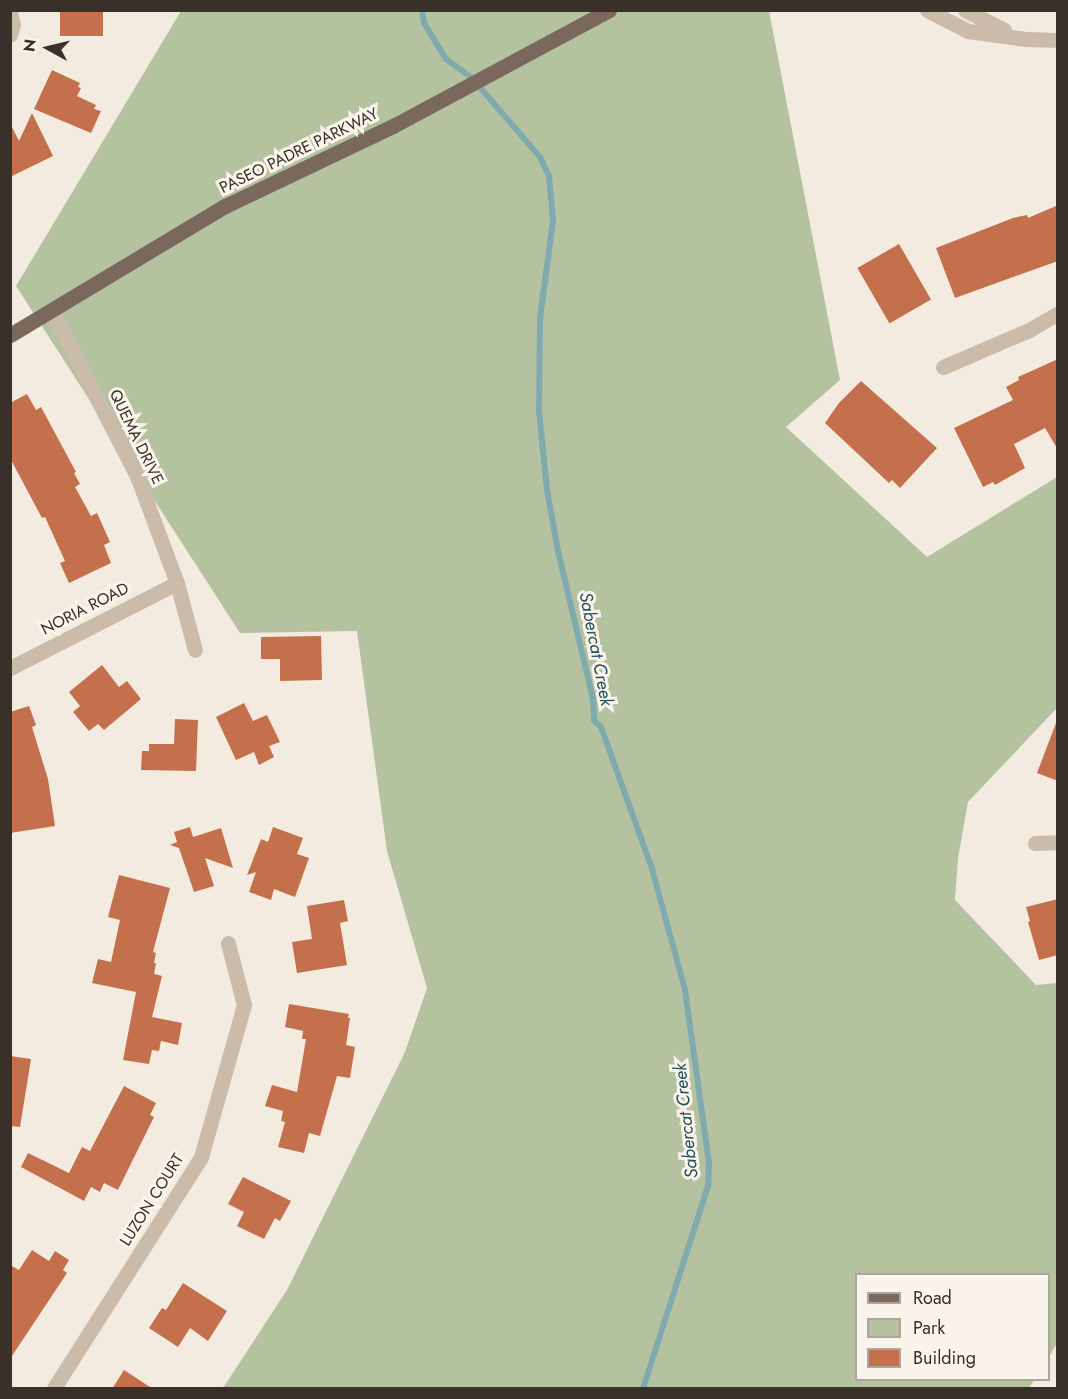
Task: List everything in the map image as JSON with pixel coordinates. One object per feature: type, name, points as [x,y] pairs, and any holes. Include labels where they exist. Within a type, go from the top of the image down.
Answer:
[{"type":"main road","name":"PASEO PADRE PARKWAY","points":[[10,335],[52,312],[225,206],[393,126],[609,10]]},
{"type":"street","points":[[927,10],[968,31],[1026,39],[1058,40]]},
{"type":"street","points":[[965,10],[981,20],[1026,39]]},
{"type":"street","points":[[10,13],[13,24],[10,35]]},
{"type":"street","name":"QUEMA DRIVE","points":[[52,312],[137,476],[177,583],[195,650]]},
{"type":"street","points":[[943,367],[1029,330],[1058,313]]},
{"type":"street","name":"NORIA ROAD","points":[[10,668],[177,583]]},
{"type":"street","points":[[1035,843],[1058,842]]},
{"type":"street","name":"LUZON COURT","points":[[54,1389],[201,1157],[244,1005],[228,943]]},
{"type":"green space","points":[[181,11],[769,11],[840,380],[786,427],[927,557],[1057,477],[1057,708],[968,802],[958,858],[955,900],[1036,985],[1057,983],[1057,1343],[1050,1355],[1050,1273],[855,1273],[855,1381],[1033,1381],[1029,1388],[223,1388],[287,1290],[405,1052],[427,988],[387,851],[357,631],[240,633],[16,286]]},
{"type":"building","points":[[60,10],[103,10],[103,36],[60,36]]},
{"type":"building","points":[[52,70],[80,83],[78,87],[81,88],[77,96],[96,105],[94,109],[101,111],[91,133],[34,109]]},
{"type":"building","points":[[32,113],[53,156],[10,177],[10,123],[19,141]]},
{"type":"building","points":[[1058,205],[1058,261],[955,298],[936,248],[1013,218],[1027,215],[1028,218]]},
{"type":"building","points":[[899,244],[931,299],[889,323],[857,268]]},
{"type":"building","points":[[1058,359],[1058,450],[1045,428],[1014,444],[1025,468],[995,485],[993,482],[983,487],[954,428],[1013,400],[1006,387],[1019,380],[1018,377]]},
{"type":"building","points":[[861,381],[937,448],[900,488],[892,480],[889,483],[825,423],[839,403]]},
{"type":"building","points":[[27,394],[36,410],[41,407],[76,472],[74,473],[80,484],[75,487],[91,516],[97,513],[110,542],[104,545],[111,563],[69,583],[60,563],[65,561],[45,517],[42,518],[10,458],[10,403]]},
{"type":"building","points":[[321,636],[322,680],[280,681],[280,659],[261,659],[261,637]]},
{"type":"building","points":[[102,665],[119,687],[127,681],[141,699],[104,730],[98,724],[89,731],[73,712],[80,706],[69,692]]},
{"type":"building","points":[[244,703],[253,721],[267,715],[280,742],[269,746],[274,757],[259,765],[254,752],[236,760],[216,717]]},
{"type":"building","points":[[29,706],[36,725],[32,727],[48,779],[55,826],[10,833],[10,712]]},
{"type":"building","points":[[175,719],[198,720],[196,771],[141,770],[142,751],[149,751],[149,744],[174,744]]},
{"type":"building","points":[[1056,723],[1058,723],[1058,781],[1037,773]]},
{"type":"building","points":[[190,827],[193,837],[221,828],[233,868],[205,858],[214,886],[194,892],[179,848],[170,845],[177,842],[174,832]]},
{"type":"building","points":[[273,827],[303,838],[297,854],[309,858],[295,897],[274,889],[271,900],[249,892],[256,872],[247,875],[261,839],[268,842]]},
{"type":"building","points":[[119,875],[170,888],[153,952],[156,953],[154,974],[162,976],[152,1017],[182,1023],[178,1045],[161,1041],[159,1051],[152,1050],[149,1064],[123,1060],[136,992],[92,983],[98,959],[111,962],[120,920],[108,917]]},
{"type":"building","points":[[1058,899],[1058,955],[1039,960],[1026,907]]},
{"type":"building","points":[[344,900],[348,921],[340,923],[347,965],[297,973],[292,942],[312,939],[307,906]]},
{"type":"building","points":[[289,1004],[349,1014],[346,1045],[355,1047],[350,1078],[337,1076],[320,1136],[309,1133],[304,1153],[278,1147],[285,1122],[281,1121],[283,1111],[265,1106],[272,1085],[297,1092],[306,1039],[302,1039],[303,1031],[285,1027]]},
{"type":"building","points":[[10,1056],[31,1059],[20,1127],[10,1126]]},
{"type":"building","points":[[124,1086],[156,1103],[150,1115],[154,1117],[118,1190],[104,1183],[100,1192],[91,1187],[84,1201],[21,1167],[28,1153],[69,1173],[82,1147],[90,1151]]},
{"type":"building","points":[[243,1177],[291,1201],[280,1221],[275,1218],[264,1239],[237,1226],[244,1212],[228,1204]]},
{"type":"building","points":[[32,1250],[49,1261],[55,1251],[69,1260],[63,1270],[67,1273],[10,1359],[10,1265],[19,1270]]},
{"type":"building","points":[[183,1283],[227,1311],[208,1341],[190,1328],[178,1347],[149,1328],[162,1308],[166,1310]]},
{"type":"building","points":[[124,1370],[153,1389],[112,1389]]},
{"type":"waterway","name":"Sabercat Creek","points":[[422,10],[424,23],[446,59],[472,78],[540,157],[549,176],[553,220],[540,319],[539,411],[547,490],[558,551],[593,699],[594,720],[601,727],[652,869],[685,990],[709,1163],[708,1186],[643,1388]]}]
